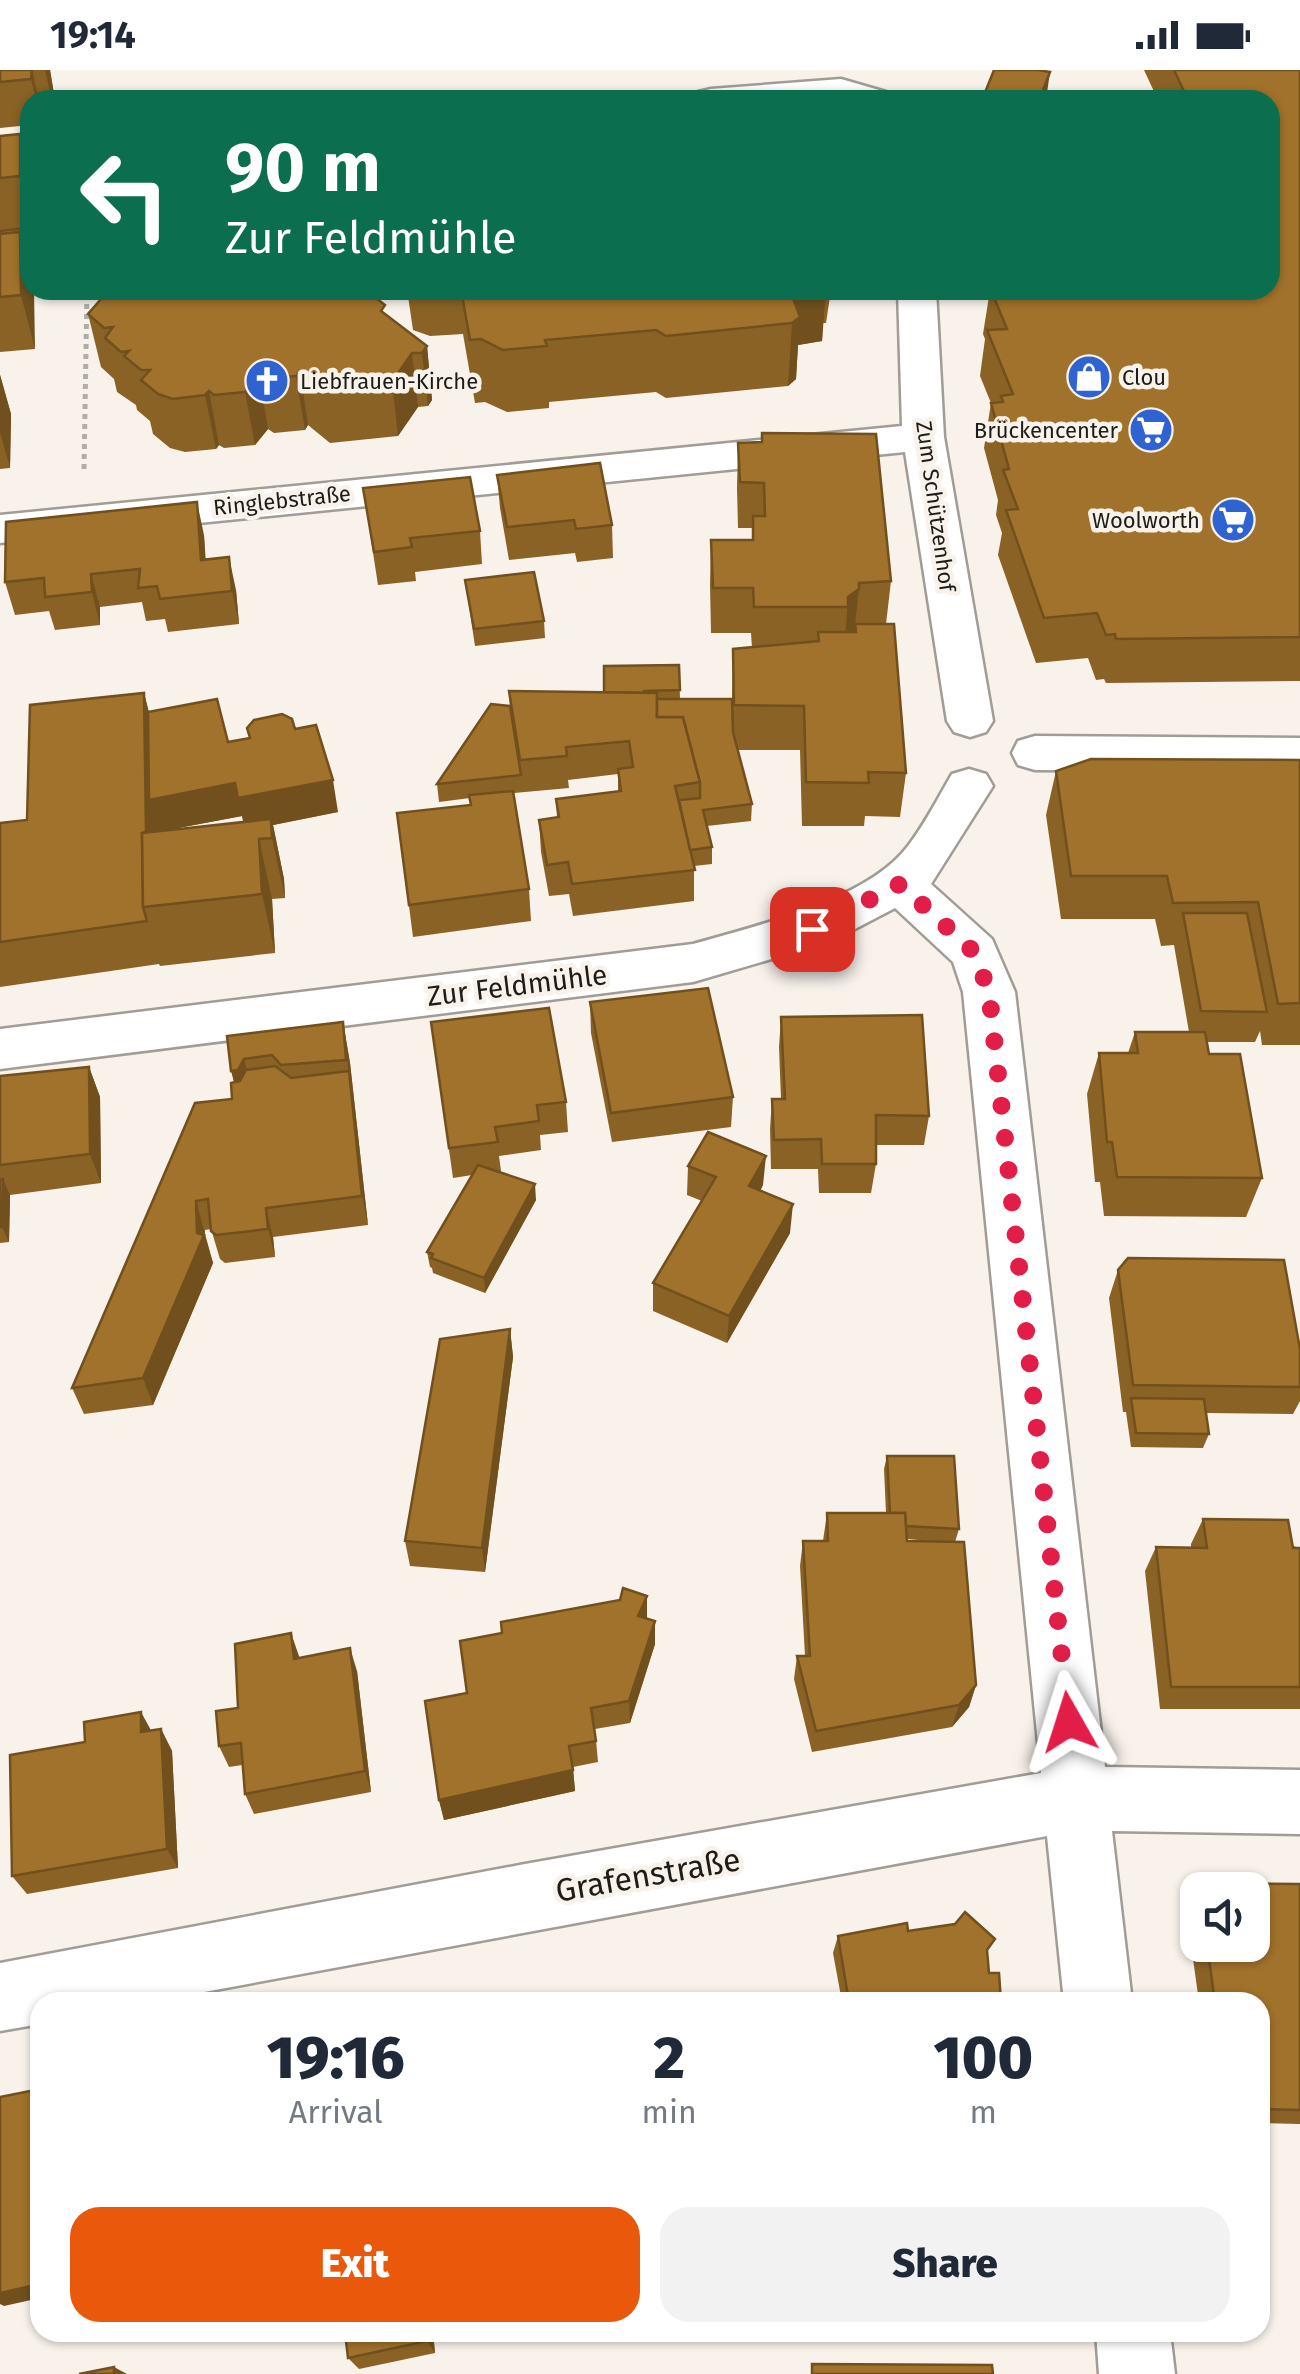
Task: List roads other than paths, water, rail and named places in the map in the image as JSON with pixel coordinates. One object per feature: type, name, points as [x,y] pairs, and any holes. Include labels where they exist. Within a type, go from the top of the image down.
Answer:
[{"type":"street","name":"Zum Schützenhof","points":[[917,300],[923,436],[970,721]]},
{"type":"street","name":"Ringlebstraße","points":[[0,529],[923,436]]},
{"type":"street","points":[[970,721],[1012,727],[1024,734],[1035,753],[1034,766],[1015,784],[1000,788],[969,786],[944,771],[937,751],[946,732],[970,721]]},
{"type":"street","points":[[1035,753],[1300,755]]},
{"type":"street","name":"Zur Feldmühle","points":[[0,1049],[692,963],[812,929],[900,884],[924,861],[969,786]]},
{"type":"street","points":[[900,884],[974,952],[989,992],[1097,1992]]},
{"type":"street","name":"Grafenstraße","points":[[0,1997],[505,1900],[1077,1799],[1300,1802]]},
{"type":"street","points":[[1134,2342],[1137,2374]]},
{"type":"place","name":"Clou","points":[[1089,377]]},
{"type":"place","name":"Liebfrauen-Kirche","points":[[267,381]]},
{"type":"place","name":"Brückencenter","points":[[1151,430]]},
{"type":"place","name":"Woolworth","points":[[1233,520]]}]
